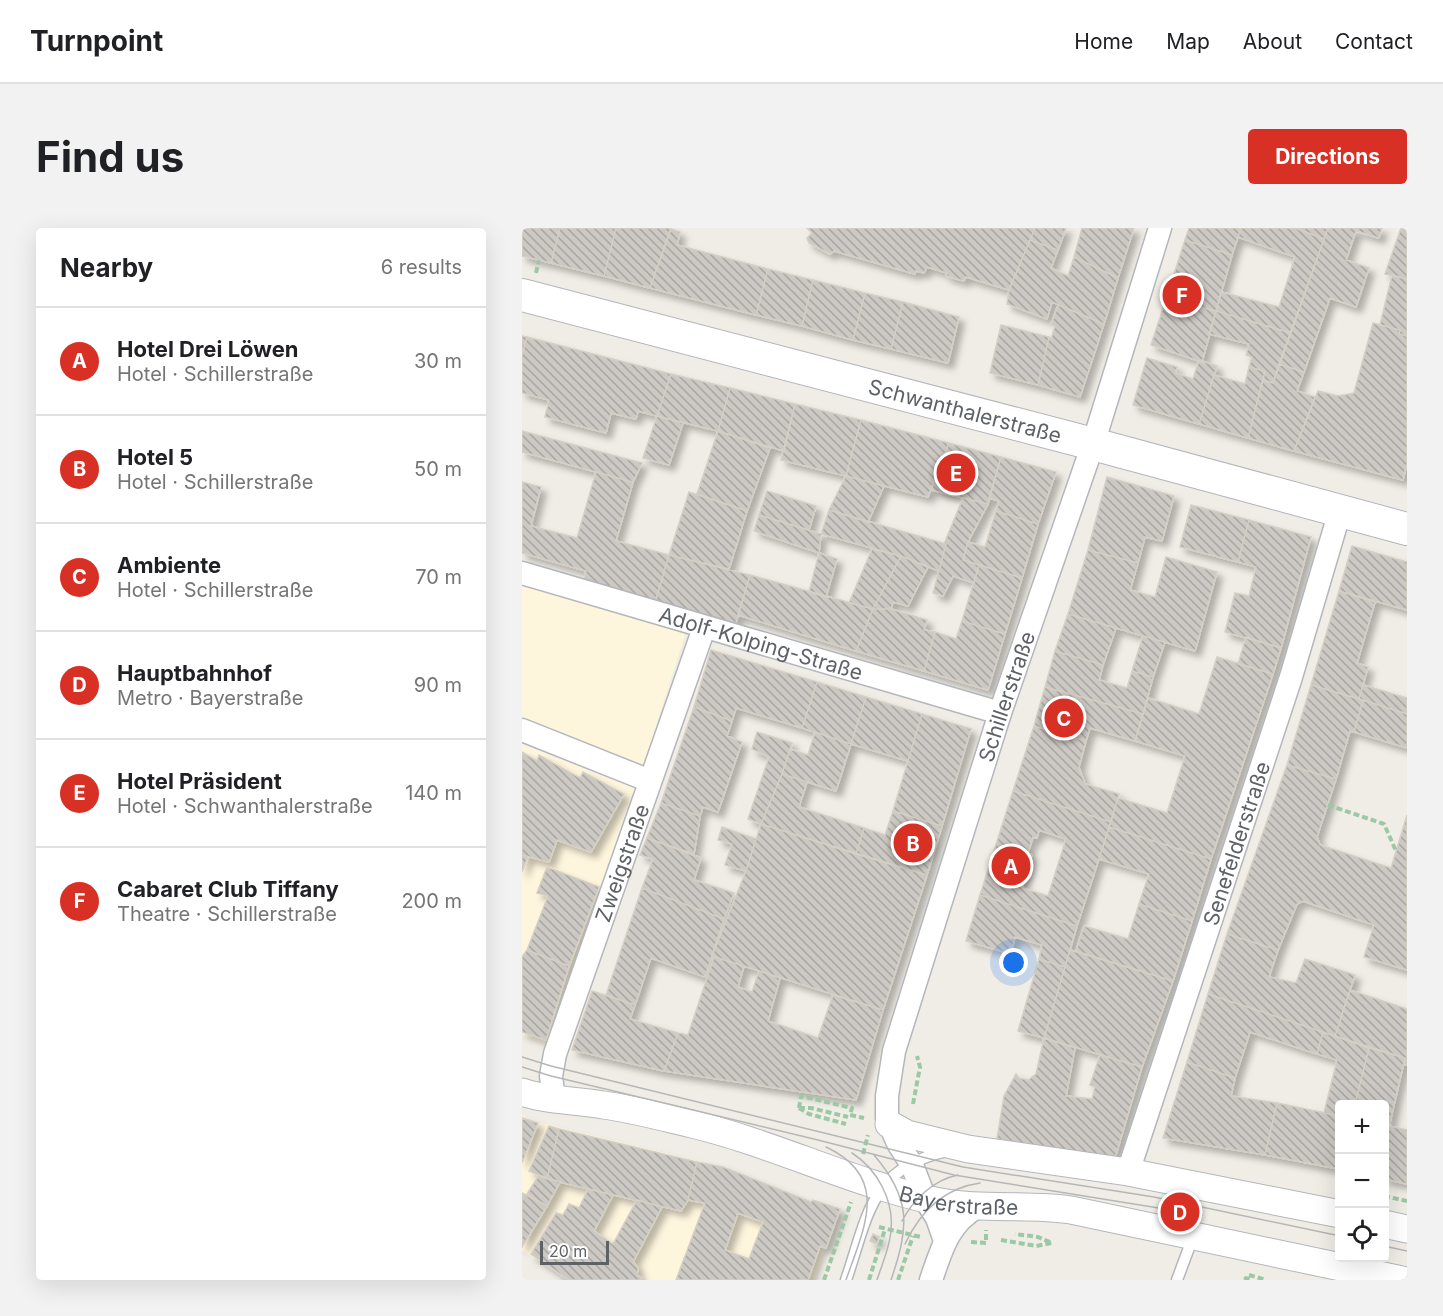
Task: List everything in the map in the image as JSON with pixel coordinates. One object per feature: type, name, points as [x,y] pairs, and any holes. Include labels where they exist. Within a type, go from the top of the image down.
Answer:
[{"type":"main road","name":"Schwanthalerstraße","points":[[522,295],[1093,444],[1407,529]]},
{"type":"street","name":"Schillerstraße","points":[[945,1241],[938,1218],[925,1199],[912,1164],[880,1122],[886,1103],[894,1051],[1000,713],[1093,444],[1160,228]]},
{"type":"street","name":"Senefelderstraße","points":[[1128,1172],[1284,698],[1340,511]]},
{"type":"street","name":"Adolf-Kolping-Straße","points":[[522,573],[1000,713]]},
{"type":"street","name":"Zweigstraße","points":[[554,1100],[551,1076],[555,1054],[704,628]]},
{"type":"street","points":[[522,730],[650,781]]},
{"type":"street","name":"Bayerstraße","points":[[522,1092],[554,1100],[622,1108],[720,1131],[925,1199],[977,1207],[1059,1208],[1402,1280]]},
{"type":"street","name":"Bayerstraße","points":[[880,1122],[907,1134],[968,1149],[1128,1172],[1335,1213]]},
{"type":"street","points":[[931,1280],[945,1241],[959,1220],[977,1207]]},
{"type":"street","points":[[1389,1225],[1407,1229]]},
{"type":"lane","name":"Bayerstraße","points":[[882,1186],[898,1171],[912,1164],[940,1152],[968,1149]]},
{"type":"lane","points":[[846,1280],[872,1204],[882,1186]]},
{"type":"lane","points":[[1177,1280],[1193,1237]]},
{"type":"path","points":[[1328,805],[1384,824],[1396,851]]},
{"type":"path","points":[[913,1104],[920,1067],[917,1056]]},
{"type":"path","points":[[798,1108],[801,1096],[852,1108],[850,1115],[880,1122]]},
{"type":"path","points":[[798,1108],[811,1108],[848,1117]]},
{"type":"path","points":[[798,1108],[809,1114],[846,1124]]},
{"type":"path","points":[[1389,1197],[1407,1201]]},
{"type":"path","points":[[824,1280],[849,1207]]},
{"type":"path","points":[[846,1218],[913,1236],[945,1241],[986,1243]]},
{"type":"path","points":[[869,1280],[885,1228]]},
{"type":"path","points":[[1001,1240],[1036,1246],[1052,1243],[1038,1237],[1014,1233]]},
{"type":"path","points":[[898,1280],[913,1236]]},
{"type":"path","points":[[1245,1280],[1246,1278],[1251,1280]]},
{"type":"shaded area","points":[[522,580],[686,632],[554,1047],[522,1035]]},
{"type":"shaded area","points":[[522,1118],[723,1167],[811,1202],[813,1200],[840,1209],[814,1280],[569,1280],[522,1250]]},
{"type":"building","points":[[522,228],[560,228],[551,263],[522,256]]},
{"type":"building","points":[[560,228],[616,228],[604,276],[551,263]]},
{"type":"building","points":[[616,228],[671,228],[650,288],[604,276]]},
{"type":"building","points":[[807,228],[1035,228],[1009,290],[966,277],[964,281],[946,276],[947,273],[927,267],[924,273],[916,271],[915,274],[834,251],[830,254],[809,243],[807,238],[812,233]]},
{"type":"building","points":[[1035,228],[1066,228],[1058,250],[1030,240]]},
{"type":"building","points":[[1082,228],[1134,228],[1118,278],[1074,257]]},
{"type":"building","points":[[1189,228],[1241,228],[1232,255],[1185,240]]},
{"type":"building","points":[[1241,228],[1295,228],[1324,239],[1291,333],[1216,311],[1221,292],[1279,307],[1295,257],[1238,237]]},
{"type":"building","points":[[1295,228],[1328,228],[1324,239]]},
{"type":"building","points":[[1328,228],[1382,228],[1379,238],[1356,231],[1346,260],[1369,268],[1356,307],[1330,298],[1304,372],[1279,364]]},
{"type":"building","points":[[1401,228],[1407,228],[1407,279],[1385,274]]},
{"type":"building","points":[[671,229],[680,232],[677,245],[768,269],[756,315],[650,288]]},
{"type":"building","points":[[1030,240],[1058,250],[1051,268],[1068,276],[1074,257],[1118,278],[1104,324],[1052,302],[1047,319],[1007,304],[1009,290]]},
{"type":"building","points":[[1185,240],[1232,255],[1216,311],[1166,299]]},
{"type":"building","points":[[768,269],[813,280],[802,326],[756,315]]},
{"type":"building","points":[[1392,275],[1407,279],[1407,336],[1399,334],[1400,330],[1380,325]]},
{"type":"building","points":[[813,280],[865,293],[853,340],[802,326]]},
{"type":"building","points":[[865,293],[903,302],[891,349],[853,340]]},
{"type":"building","points":[[1166,299],[1216,311],[1202,362],[1151,345]]},
{"type":"building","points":[[903,302],[959,317],[948,363],[891,349]]},
{"type":"building","points":[[1058,305],[1104,324],[1080,397],[1038,385],[1049,337],[1051,339],[1055,326],[1051,325]]},
{"type":"building","points":[[1216,311],[1291,333],[1273,383],[1263,380],[1265,371],[1249,367],[1252,357],[1246,355],[1249,344],[1209,334]]},
{"type":"building","points":[[1373,323],[1400,330],[1399,334],[1407,336],[1407,464],[1403,480],[1294,451],[1318,391],[1338,396],[1354,393]]},
{"type":"building","points":[[1001,325],[1049,337],[1038,385],[990,373]]},
{"type":"building","points":[[522,336],[527,337],[522,355]]},
{"type":"building","points":[[527,337],[671,374],[657,416],[638,411],[636,419],[611,413],[606,433],[545,417],[549,400],[522,393],[522,355]]},
{"type":"building","points":[[1147,358],[1177,367],[1175,373],[1193,379],[1199,360],[1217,366],[1199,424],[1133,405]]},
{"type":"building","points":[[1279,364],[1304,372],[1297,391],[1315,397],[1294,451],[1248,438],[1263,380],[1273,383]]},
{"type":"building","points":[[1249,367],[1265,371],[1248,438],[1199,424],[1214,375],[1245,384]]},
{"type":"building","points":[[671,374],[730,388],[718,431],[657,416]]},
{"type":"building","points":[[730,388],[795,404],[784,451],[718,431]]},
{"type":"building","points":[[795,404],[861,420],[846,476],[781,460]]},
{"type":"building","points":[[657,416],[683,423],[669,465],[643,458]]},
{"type":"building","points":[[861,420],[949,443],[928,497],[846,476]]},
{"type":"building","points":[[522,431],[642,463],[633,482],[522,452]]},
{"type":"building","points":[[718,431],[770,448],[747,511],[697,494]]},
{"type":"building","points":[[949,443],[1001,457],[988,504],[931,490]]},
{"type":"building","points":[[1001,457],[1056,472],[1038,524],[996,511],[999,501],[989,498]]},
{"type":"building","points":[[596,472],[633,482],[616,541],[669,555],[655,603],[583,583],[586,571],[522,553],[522,482],[541,487],[531,526],[577,538]]},
{"type":"building","points":[[846,476],[884,486],[868,522],[829,510]]},
{"type":"building","points":[[1107,477],[1174,496],[1162,541],[1145,537],[1138,563],[1088,550]]},
{"type":"building","points":[[767,491],[816,506],[809,530],[759,515]]},
{"type":"building","points":[[689,492],[747,511],[729,569],[669,555]]},
{"type":"building","points":[[963,498],[988,504],[968,542],[963,560],[979,565],[974,583],[953,576],[943,596],[933,593],[946,544],[944,544]]},
{"type":"building","points":[[1191,505],[1249,520],[1238,562],[1180,547]]},
{"type":"building","points":[[829,510],[946,544],[939,571],[901,556],[821,534]]},
{"type":"building","points":[[996,511],[1038,524],[1022,578],[963,560],[968,542],[985,547]]},
{"type":"building","points":[[759,515],[821,534],[819,553],[754,531]]},
{"type":"building","points":[[1249,520],[1311,537],[1281,648],[1225,632],[1235,593],[1249,596],[1256,567],[1238,562]]},
{"type":"building","points":[[1352,546],[1407,562],[1407,610],[1339,591]]},
{"type":"building","points":[[872,549],[901,556],[873,609],[849,603]]},
{"type":"building","points":[[1088,550],[1138,563],[1130,590],[1155,597],[1166,557],[1217,572],[1195,651],[1068,614]]},
{"type":"building","points":[[819,553],[837,559],[826,597],[809,592]]},
{"type":"building","points":[[669,555],[750,575],[735,626],[655,603]]},
{"type":"building","points":[[901,556],[928,567],[908,606],[893,602],[891,609],[873,609]]},
{"type":"building","points":[[979,565],[1022,578],[1005,634],[962,621]]},
{"type":"building","points":[[750,575],[873,609],[856,651],[738,615]]},
{"type":"building","points":[[1339,591],[1375,602],[1357,663],[1368,667],[1359,699],[1311,685]]},
{"type":"building","points":[[873,609],[891,609],[927,620],[924,630],[935,632],[924,671],[856,651]]},
{"type":"building","points":[[1068,614],[1116,628],[1103,665],[1055,651]]},
{"type":"building","points":[[962,621],[1005,634],[988,690],[924,671],[935,632],[956,639]]},
{"type":"building","points":[[1143,636],[1165,642],[1153,677],[1132,671]]},
{"type":"building","points":[[1246,637],[1281,648],[1273,674],[1238,664]]},
{"type":"building","points":[[711,650],[817,682],[802,728],[736,708],[732,721],[694,707]]},
{"type":"building","points":[[1055,651],[1103,665],[1099,680],[1127,688],[1132,671],[1153,677],[1143,714],[1045,687]]},
{"type":"building","points":[[1217,657],[1273,674],[1211,859],[1109,827],[1118,798],[1167,813],[1185,756],[1135,741],[1148,698],[1199,714]]},
{"type":"building","points":[[817,682],[866,697],[851,744],[802,728]]},
{"type":"building","points":[[1311,685],[1363,700],[1354,732],[1350,731],[1336,779],[1287,765]]},
{"type":"building","points":[[1363,685],[1407,698],[1407,714],[1359,699]]},
{"type":"building","points":[[1045,687],[1143,714],[1135,741],[1090,728],[1086,741],[1034,726]]},
{"type":"building","points":[[866,697],[922,714],[908,761],[851,744]]},
{"type":"building","points":[[1363,700],[1407,714],[1407,748],[1354,732]]},
{"type":"building","points":[[694,707],[732,721],[727,736],[742,742],[718,812],[703,807],[700,816],[661,803]]},
{"type":"building","points":[[922,714],[971,729],[942,826],[893,811]]},
{"type":"building","points":[[1034,726],[1086,741],[1079,767],[1085,784],[1119,794],[1111,822],[1013,791]]},
{"type":"building","points":[[757,732],[792,743],[761,824],[748,819],[769,757],[752,749]]},
{"type":"building","points":[[815,732],[851,744],[836,791],[782,774],[790,749],[808,755]]},
{"type":"building","points":[[522,752],[537,761],[539,755],[580,778],[583,772],[624,794],[591,852],[557,840],[549,862],[522,855]]},
{"type":"building","points":[[1287,765],[1336,779],[1317,837],[1320,845],[1391,868],[1407,815],[1407,970],[1364,957],[1374,925],[1303,901],[1297,904],[1278,950],[1227,934]]},
{"type":"building","points":[[782,774],[807,782],[799,807],[864,828],[856,854],[761,824]]},
{"type":"building","points":[[1013,791],[1111,822],[1077,926],[980,895]],"holes":[[[1039,830],[1066,839],[1048,896],[1022,888],[1032,855],[1028,853],[1033,837],[1037,838]]]},
{"type":"building","points":[[661,803],[700,816],[694,854],[647,838]]},
{"type":"building","points":[[893,811],[942,826],[927,875],[856,854],[864,828],[885,835]]},
{"type":"building","points":[[761,824],[927,875],[883,1010],[712,956],[746,871]]},
{"type":"building","points":[[722,827],[756,839],[746,871],[725,865],[732,844],[718,840]]},
{"type":"building","points":[[1109,827],[1211,859],[1192,921],[1139,904],[1149,874],[1099,859]]},
{"type":"building","points":[[647,838],[701,858],[694,880],[734,893],[724,919],[642,888],[653,859],[640,855]]},
{"type":"building","points":[[522,855],[528,857],[522,872]]},
{"type":"building","points":[[547,867],[599,887],[569,966],[527,950],[548,896],[537,893]]},
{"type":"building","points":[[642,888],[724,919],[705,977],[651,958],[635,1005],[606,995]]},
{"type":"building","points":[[980,895],[1077,926],[1065,967],[1039,959],[1042,945],[1015,937],[1011,954],[966,941]]},
{"type":"building","points":[[1139,904],[1192,921],[1173,981],[1076,951],[1084,926],[1128,939]]},
{"type":"building","points":[[1227,934],[1278,950],[1269,977],[1296,983],[1305,959],[1355,975],[1335,1036],[1208,994]]},
{"type":"building","points":[[527,950],[569,966],[546,1040],[522,1032],[522,957]]},
{"type":"building","points":[[1070,950],[1173,981],[1142,1067],[1044,1038]]},
{"type":"building","points":[[714,957],[744,966],[738,987],[752,992],[759,971],[780,978],[768,1021],[818,1038],[833,995],[883,1010],[856,1100],[664,1071],[678,1033],[688,1035]]},
{"type":"building","points":[[1039,959],[1065,967],[1044,1038],[1018,1031]]},
{"type":"building","points":[[1350,990],[1407,1009],[1407,1065],[1404,1065],[1405,1058],[1335,1036]]},
{"type":"building","points":[[592,991],[635,1005],[630,1019],[678,1033],[664,1071],[572,1050]]},
{"type":"building","points":[[1208,994],[1323,1032],[1317,1054],[1250,1032],[1235,1078],[1187,1062]]},
{"type":"building","points":[[1323,1032],[1369,1048],[1356,1100],[1335,1100],[1335,1115],[1324,1113],[1337,1060],[1317,1054]]},
{"type":"building","points":[[1044,1038],[1075,1048],[1066,1096],[1092,1099],[1095,1087],[1090,1085],[1100,1055],[1142,1067],[1115,1158],[997,1139],[1004,1096],[1016,1074],[1019,1078],[1028,1080],[1036,1074]]},
{"type":"building","points":[[1369,1048],[1405,1058],[1389,1127],[1389,1100],[1356,1100]]},
{"type":"building","points":[[1187,1062],[1235,1078],[1231,1096],[1277,1103],[1265,1155],[1163,1138]]},
{"type":"building","points":[[1277,1103],[1335,1115],[1335,1168],[1265,1155]]},
{"type":"building","points":[[522,1118],[538,1123],[522,1163]]},
{"type":"building","points":[[549,1126],[559,1129],[547,1179],[529,1171]]},
{"type":"building","points":[[1389,1126],[1407,1130],[1407,1184],[1389,1180]]},
{"type":"building","points":[[559,1129],[697,1162],[688,1200],[681,1211],[547,1179]]},
{"type":"building","points":[[697,1162],[723,1167],[811,1202],[813,1200],[840,1209],[826,1248],[820,1246],[808,1280],[676,1280],[705,1203],[688,1200]],"holes":[[[738,1213],[763,1222],[749,1259],[725,1250]]]},
{"type":"building","points":[[539,1175],[560,1182],[547,1206],[527,1194]]},
{"type":"building","points":[[588,1189],[613,1195],[594,1231],[613,1244],[637,1200],[662,1207],[633,1262],[638,1267],[637,1275],[642,1278],[640,1280],[569,1280],[531,1254],[556,1213],[563,1215],[569,1204],[579,1208]]},
{"type":"building","points":[[522,1193],[547,1206],[522,1247]]},
{"type":"building","points":[[873,1234],[879,1237],[877,1244],[870,1241]]},
{"type":"tram line","points":[[522,1057],[963,1167],[1154,1197],[1335,1235]]},
{"type":"tram line","points":[[522,1067],[954,1175],[1202,1215]]},
{"type":"tram line","points":[[826,1147],[846,1159],[859,1173],[866,1189],[865,1223],[846,1280]]},
{"type":"tram line","points":[[852,1153],[876,1176],[890,1208],[890,1236],[877,1280]]},
{"type":"tram line","points":[[874,1155],[895,1186],[904,1214],[904,1229],[891,1280]]},
{"type":"tram line","points":[[902,1221],[912,1206],[932,1186],[958,1175]]},
{"type":"tram line","points":[[905,1244],[918,1222],[935,1203],[955,1190],[980,1183]]},
{"type":"tram line","points":[[1389,1247],[1407,1251]]},
{"type":"place","name":"Cabaret Club Tiffany","points":[[1182,295]]},
{"type":"place","name":"Hotel Präsident","points":[[956,473]]},
{"type":"place","name":"Ambiente","points":[[1064,718]]},
{"type":"place","name":"Hotel 5","points":[[913,843]]},
{"type":"place","name":"Hotel Drei Löwen","points":[[1011,866]]},
{"type":"place","name":"Hauptbahnhof","points":[[1180,1212]]}]
